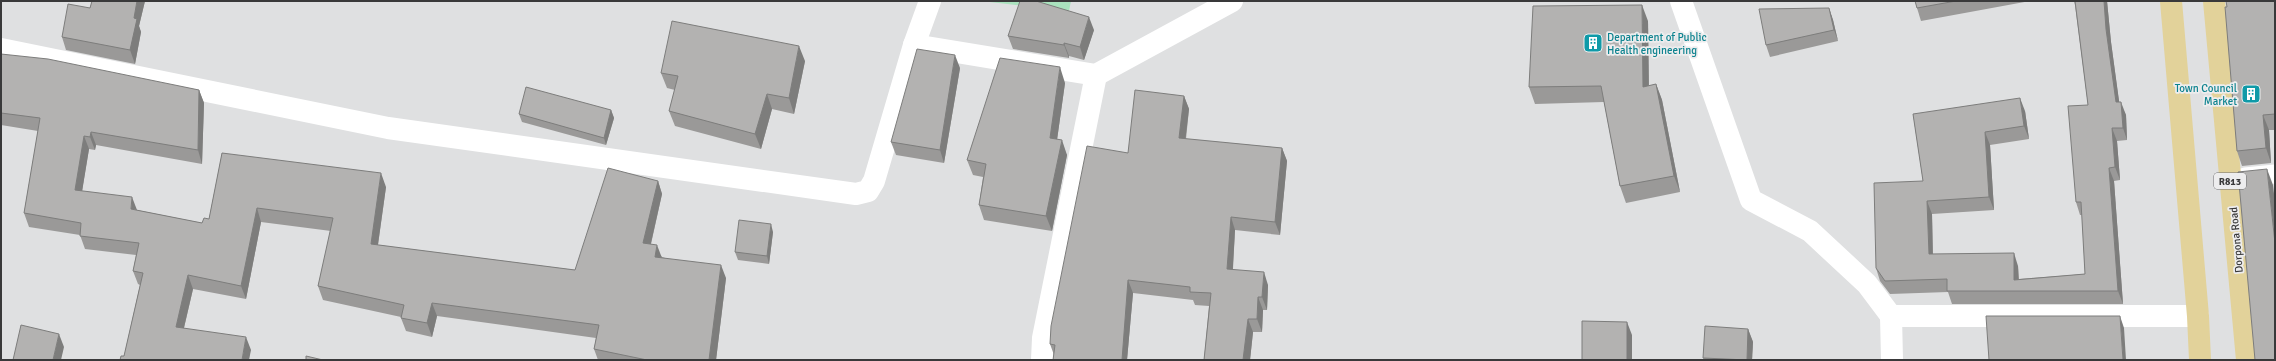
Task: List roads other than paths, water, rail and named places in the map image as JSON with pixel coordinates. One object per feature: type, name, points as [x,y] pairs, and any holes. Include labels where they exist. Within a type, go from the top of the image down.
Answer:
[{"type":"main road","points":[[2171,1],[2198,316],[2200,360]]},
{"type":"main road","name":"Dorpona Road","points":[[2214,1],[2247,360]]},
{"type":"street","points":[[1,49],[388,128],[856,194],[868,191],[874,181],[914,45],[930,1]]},
{"type":"street","points":[[914,45],[1096,75],[1232,1]]},
{"type":"street","points":[[1681,1],[1751,200],[1810,231],[1867,284],[1891,316],[1892,360]]},
{"type":"street","points":[[1042,360],[1043,338],[1096,75]]},
{"type":"street","points":[[1891,316],[2198,316]]},
{"type":"lane","points":[[2230,178],[2275,174]]},
{"type":"place","name":"Department of Public Health engineering","points":[[1593,43]]},
{"type":"place","name":"Town Council Market","points":[[2251,94]]}]
